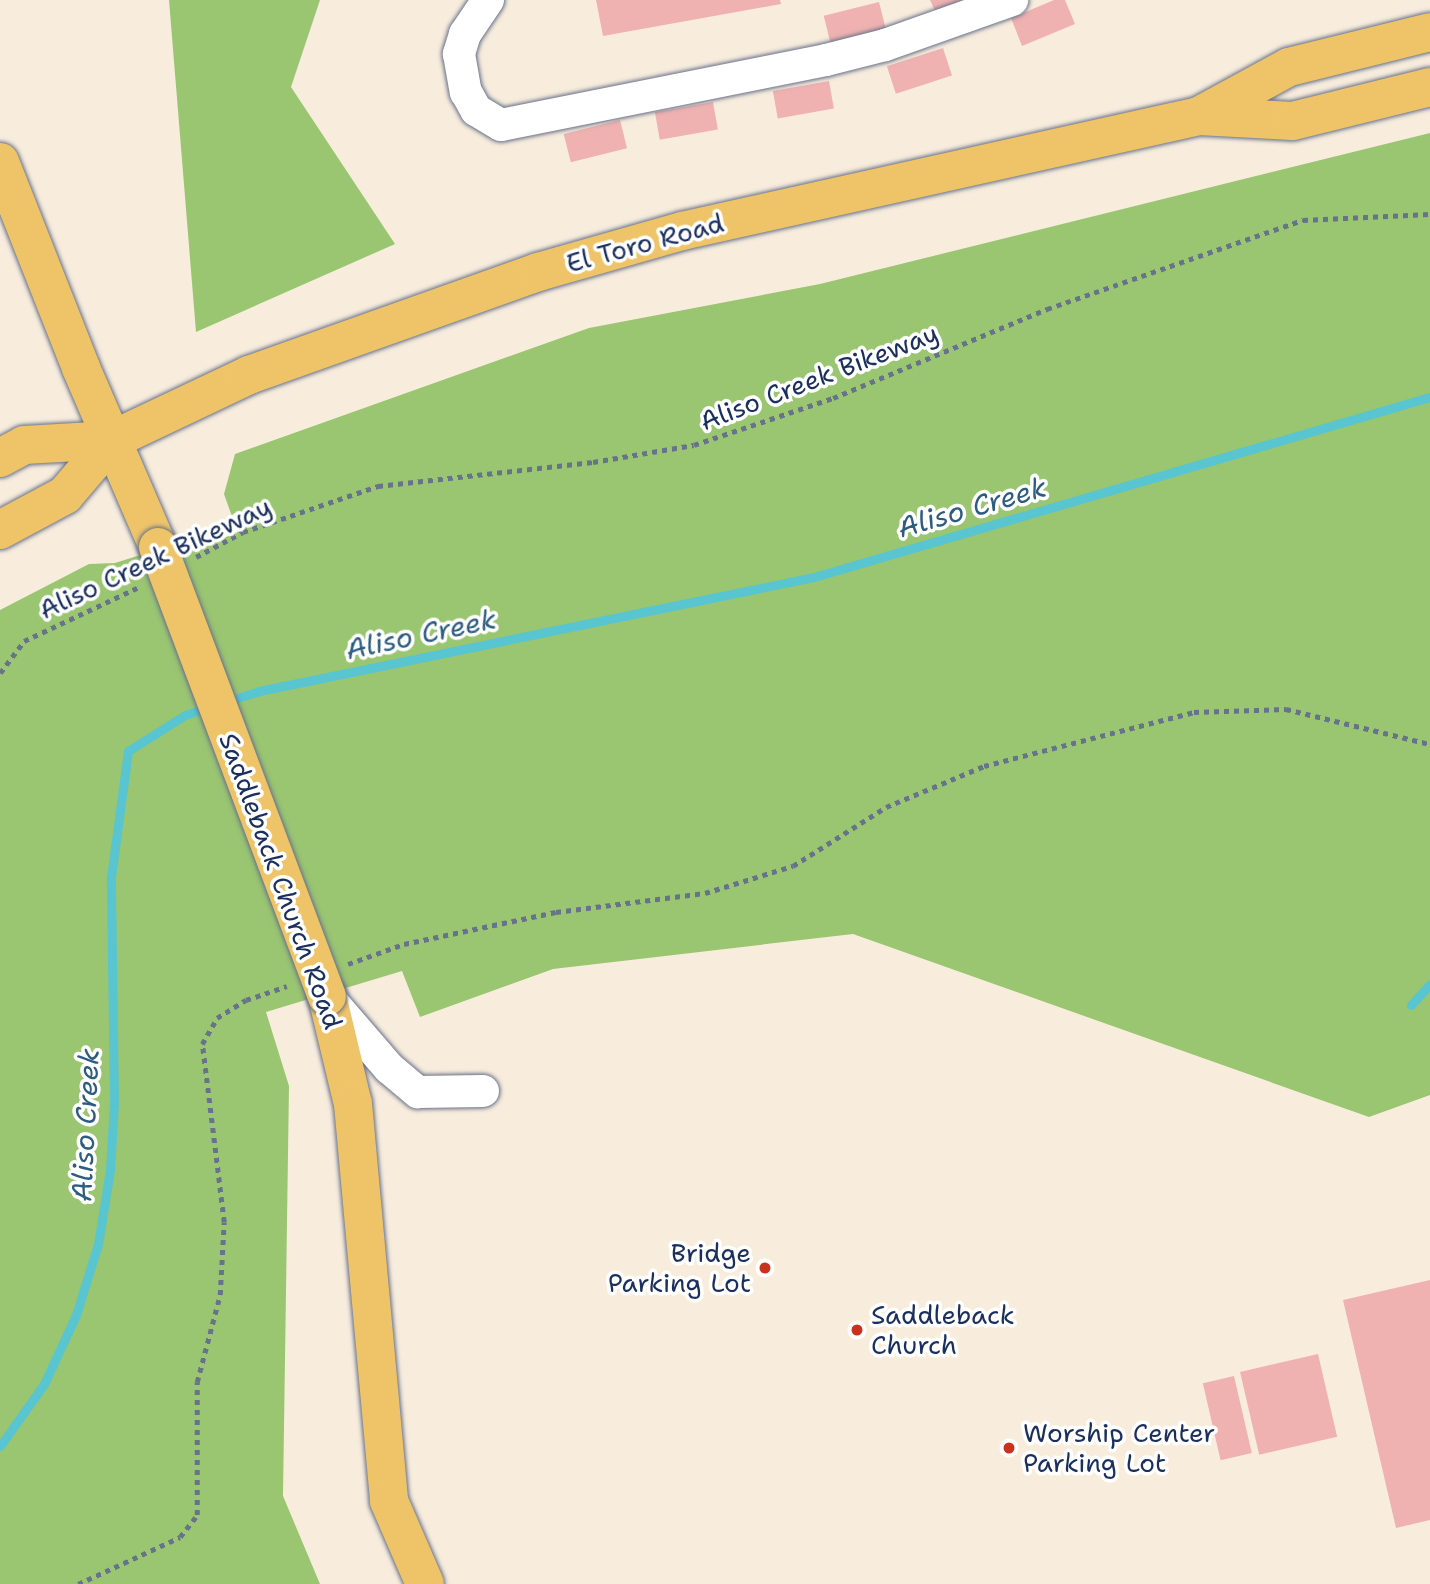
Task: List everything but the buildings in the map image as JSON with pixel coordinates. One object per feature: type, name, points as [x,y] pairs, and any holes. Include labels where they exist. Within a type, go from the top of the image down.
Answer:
[{"type":"main road","name":"El Toro Road","points":[[1199,116],[1289,67],[1430,32]]},
{"type":"main road","name":"El Toro Road","points":[[0,458],[24,445],[112,440],[249,375],[538,272],[682,231],[1199,116],[1293,121],[1430,87]]},
{"type":"main road","name":"Saddleback Church Road","points":[[0,162],[163,564],[322,982],[353,1104],[389,1501],[425,1584]]},
{"type":"main road","name":"El Toro Road","points":[[0,530],[65,495],[112,440]]},
{"type":"street","points":[[488,0],[465,34],[459,54],[466,92],[476,110],[501,125],[838,57],[1012,0]]},
{"type":"street","points":[[322,982],[389,1068],[418,1092],[483,1091]]},
{"type":"path","name":"Aliso Creek Bikeway","points":[[0,673],[24,641],[163,564],[243,532],[378,486],[593,462],[694,444],[832,398],[1047,309],[1303,219],[1430,214]]},
{"type":"path","points":[[78,1584],[180,1537],[197,1515],[197,1382],[220,1295],[224,1222],[202,1044],[217,1018],[246,1000],[322,982],[404,944],[556,912],[705,893],[793,866],[886,807],[984,766],[1194,712],[1286,709],[1430,744]]},
{"type":"green space","points":[[169,0],[320,0],[291,87],[395,244],[196,332]]},
{"type":"green space","points":[[1430,133],[1430,1095],[1369,1117],[853,934],[553,969],[420,1017],[402,971],[266,1012],[289,1086],[283,1496],[320,1584],[0,1584],[0,610],[89,564],[115,563],[235,525],[224,494],[235,454],[589,328],[820,284]]},
{"type":"waterway","name":"Aliso Creek","points":[[224,702],[259,691],[814,577],[1430,397]]},
{"type":"waterway","name":"Aliso Creek","points":[[0,1446],[44,1384],[76,1315],[98,1244],[110,1170],[114,1102],[111,877],[128,751],[185,715],[208,707]]},
{"type":"waterway","points":[[1411,1005],[1430,984]]},
{"type":"place","name":"Bridge Parking Lot","points":[[765,1268]]},
{"type":"place","name":"Saddleback Church","points":[[857,1330]]},
{"type":"place","name":"Worship Center Parking Lot","points":[[1009,1448]]}]
